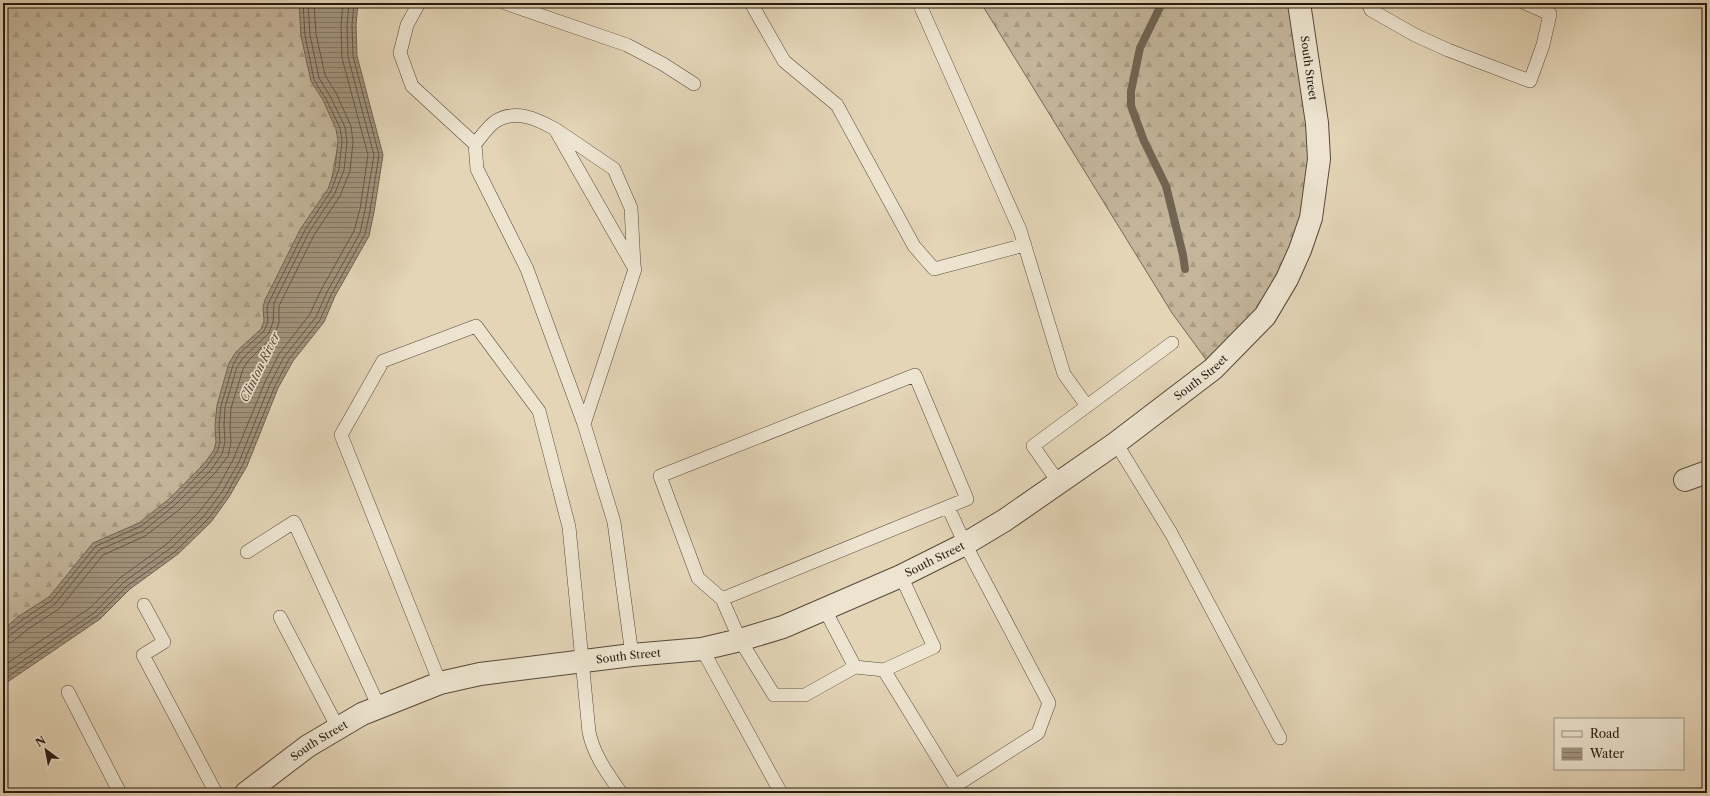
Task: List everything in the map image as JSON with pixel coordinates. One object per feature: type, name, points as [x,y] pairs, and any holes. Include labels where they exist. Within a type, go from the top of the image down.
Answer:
[{"type":"street","name":"South Street","points":[[246,793],[308,746],[362,714],[440,683],[480,674],[632,655],[702,649],[784,627],[901,576],[966,544],[1005,520],[1116,443],[1213,369],[1265,316],[1287,279],[1300,250],[1310,218],[1319,159],[1317,123],[1299,3]]},
{"type":"street","points":[[1684,480],[1707,472]]},
{"type":"lane","points":[[419,3],[407,25],[400,53],[412,86],[475,144],[477,169],[526,269],[584,424],[614,522],[632,655]]},
{"type":"lane","points":[[505,3],[627,44],[663,64],[694,84]]},
{"type":"lane","points":[[751,3],[784,61],[837,105],[914,246],[934,269],[1025,245]]},
{"type":"lane","points":[[919,3],[1020,230],[1064,374],[1087,406]]},
{"type":"lane","points":[[1368,3],[1371,10],[1415,35],[1448,50],[1530,81],[1543,45],[1550,14],[1525,3]]},
{"type":"lane","points":[[475,144],[496,121],[510,116],[524,116],[536,119],[555,129],[614,169],[632,208],[634,269],[584,424]]},
{"type":"lane","points":[[555,129],[634,269]]},
{"type":"lane","points":[[440,683],[341,435],[383,361],[476,326],[539,411],[569,527],[582,662],[592,744],[599,759],[622,793]]},
{"type":"lane","points":[[1059,483],[1033,446],[1172,343]]},
{"type":"lane","points":[[722,599],[967,499],[915,375],[660,476],[698,578],[722,599],[740,640],[774,695],[805,695],[855,667],[884,670],[934,647],[901,576]]},
{"type":"lane","points":[[1116,443],[1171,533],[1280,738]]},
{"type":"lane","points":[[884,670],[955,790],[1038,733],[1049,703],[948,507]]},
{"type":"lane","points":[[247,552],[294,522],[380,707]]},
{"type":"lane","points":[[144,605],[164,642],[143,655],[216,793]]},
{"type":"lane","points":[[825,610],[855,667]]},
{"type":"lane","points":[[280,617],[338,728]]},
{"type":"lane","points":[[702,649],[780,793]]},
{"type":"lane","points":[[68,692],[120,793]]},
{"type":"green space","points":[[3,3],[353,3],[348,91],[325,215],[225,439],[145,535],[3,656]]},
{"type":"green space","points":[[981,3],[1299,3],[1319,159],[1287,279],[1213,369],[1172,313]]},
{"type":"water","name":"Clinton River","points":[[299,3],[358,3],[356,25],[357,56],[383,155],[369,236],[335,296],[324,322],[293,361],[278,388],[247,466],[229,497],[211,522],[178,554],[130,589],[100,619],[3,685],[3,630],[19,616],[49,597],[93,543],[139,523],[169,499],[204,464],[214,450],[216,442],[215,425],[217,405],[229,363],[236,352],[261,329],[264,321],[263,307],[265,300],[301,228],[328,189],[335,169],[338,141],[336,129],[323,100],[311,81],[301,36]]},
{"type":"waterway","points":[[1162,3],[1140,48],[1131,91],[1131,106],[1144,141],[1166,186],[1185,269]]}]
